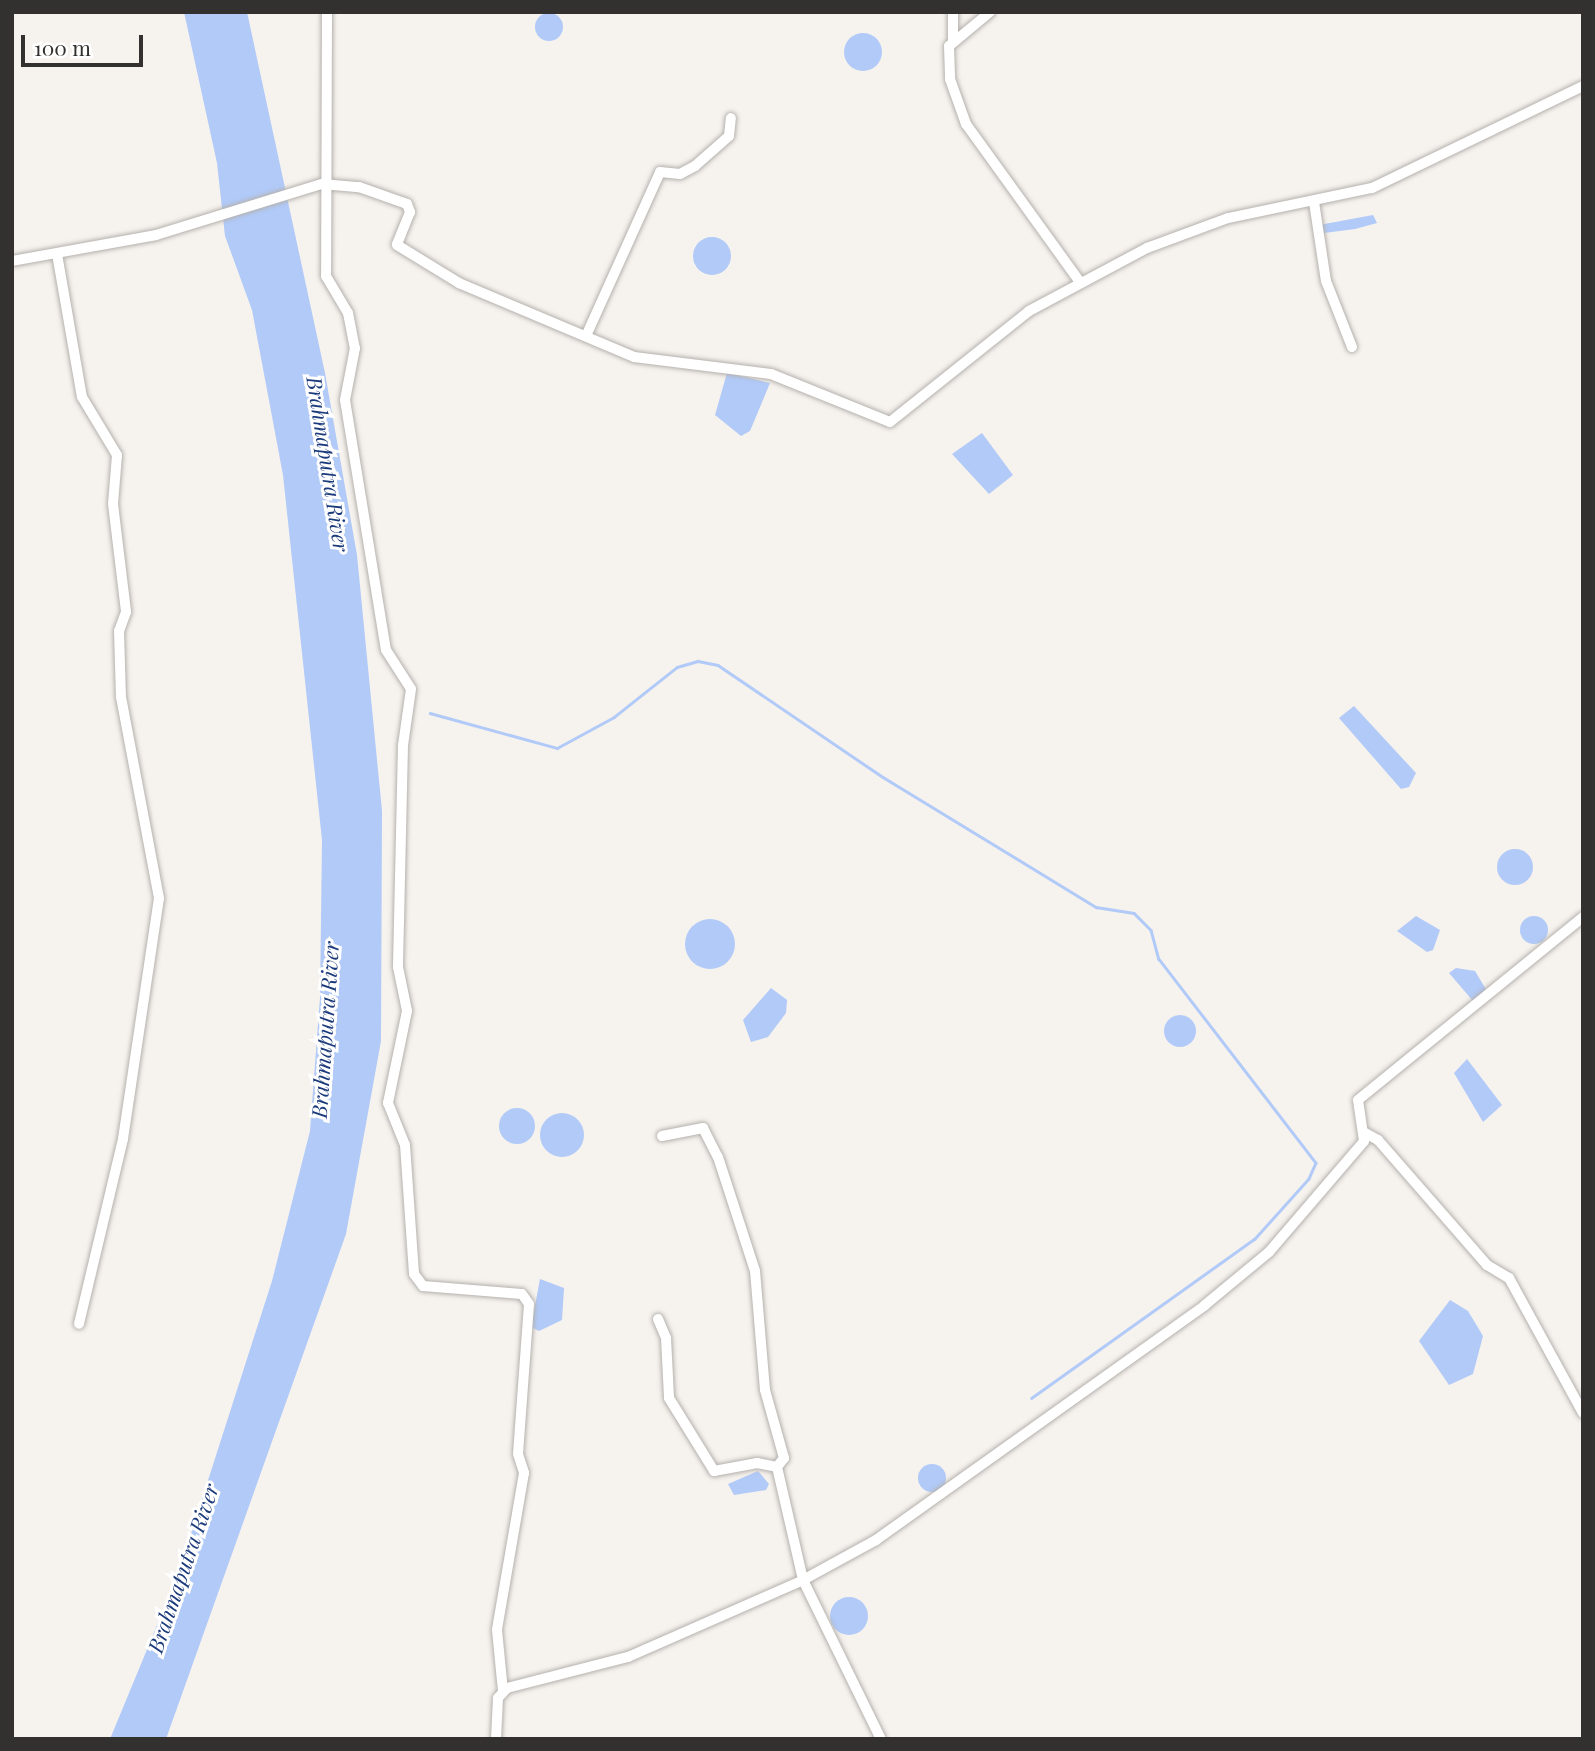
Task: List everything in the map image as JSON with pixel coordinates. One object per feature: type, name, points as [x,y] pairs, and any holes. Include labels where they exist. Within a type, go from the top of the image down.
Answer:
[{"type":"street","points":[[327,12],[326,276],[348,313],[355,348],[345,400],[386,650],[411,689],[402,766],[398,967],[407,1011],[388,1103],[405,1145],[414,1274],[423,1286],[522,1294],[529,1304],[518,1454],[524,1473],[497,1630],[503,1691],[496,1739]]},
{"type":"street","points":[[953,12],[953,41],[946,59],[963,118],[1080,282]]},
{"type":"street","points":[[953,41],[990,12]]},
{"type":"street","points":[[12,261],[187,226],[325,185],[359,187],[407,204],[399,248],[440,275],[634,356],[771,374],[890,422],[1029,311],[1080,282],[1193,228],[1372,187],[1583,86]]},
{"type":"street","points":[[586,336],[660,172],[673,175],[695,166],[729,136],[731,118]]},
{"type":"street","points":[[1314,202],[1326,281],[1352,347]]},
{"type":"street","points":[[57,254],[82,397],[117,455],[113,504],[126,612],[119,631],[121,697],[135,753],[144,843],[159,898],[123,1139],[79,1324]]},
{"type":"street","points":[[1583,917],[1358,1100],[1365,1133],[1487,1265],[1509,1278],[1583,1413]]},
{"type":"street","points":[[662,1136],[707,1131],[739,1216],[756,1278],[765,1390],[782,1445],[777,1467],[803,1580],[881,1739]]},
{"type":"street","points":[[503,1691],[628,1657],[803,1580],[876,1540],[1231,1284],[1310,1205],[1365,1133]]},
{"type":"street","points":[[658,1319],[666,1338],[669,1398],[714,1471],[757,1463],[777,1467]]},
{"type":"water","name":"Brahmaputra River","points":[[184,12],[247,12],[325,373],[357,555],[382,811],[381,1041],[346,1234],[166,1739],[110,1739],[177,1577],[272,1281],[310,1131],[320,998],[322,840],[283,475],[252,310],[225,236],[217,163]]},
{"type":"water","points":[[549,13],[559,17],[563,27],[559,37],[549,41],[539,37],[535,27],[539,17]]},
{"type":"water","points":[[863,33],[876,39],[882,52],[876,65],[863,71],[850,65],[844,52],[850,39]]},
{"type":"water","points":[[1373,215],[1377,223],[1355,229],[1324,233],[1319,225]]},
{"type":"water","points":[[712,237],[725,243],[731,256],[725,269],[712,275],[699,269],[693,256],[699,243]]},
{"type":"water","points":[[727,373],[770,383],[750,431],[741,436],[715,415]]},
{"type":"water","points":[[982,433],[1013,475],[989,494],[952,454]]},
{"type":"water","points":[[1354,706],[1416,773],[1409,787],[1401,789],[1339,718]]},
{"type":"water","points":[[1515,849],[1528,854],[1533,867],[1528,880],[1515,885],[1502,880],[1497,867],[1502,854]]},
{"type":"water","points":[[1416,916],[1440,930],[1433,950],[1427,952],[1397,931]]},
{"type":"water","points":[[1534,916],[1544,920],[1548,930],[1544,940],[1534,944],[1524,940],[1520,930],[1524,920]]},
{"type":"water","points":[[710,919],[727,927],[735,944],[727,961],[710,969],[693,961],[685,944],[693,927]]},
{"type":"water","points":[[1456,968],[1475,971],[1487,991],[1473,1001],[1449,973]]},
{"type":"water","points":[[771,988],[787,1000],[786,1013],[768,1037],[751,1042],[743,1020]]},
{"type":"water","points":[[1180,1015],[1192,1019],[1196,1031],[1192,1043],[1180,1047],[1168,1043],[1164,1031],[1168,1019]]},
{"type":"water","points":[[1467,1059],[1502,1105],[1483,1122],[1454,1073]]},
{"type":"water","points":[[517,1108],[530,1113],[535,1126],[530,1139],[517,1144],[504,1139],[499,1126],[504,1113]]},
{"type":"water","points":[[562,1113],[571,1114],[578,1119],[583,1126],[583,1144],[578,1151],[571,1156],[562,1157],[553,1156],[546,1151],[541,1144],[540,1135],[541,1126],[546,1119],[553,1114]]},
{"type":"water","points":[[540,1279],[564,1288],[562,1320],[539,1331],[531,1327]]},
{"type":"water","points":[[1450,1300],[1468,1311],[1483,1336],[1473,1374],[1449,1385],[1419,1341]]},
{"type":"water","points":[[932,1464],[942,1468],[946,1478],[942,1488],[932,1492],[922,1488],[918,1478],[922,1468]]},
{"type":"water","points":[[758,1471],[769,1484],[766,1490],[734,1495],[728,1484]]},
{"type":"water","points":[[849,1597],[862,1603],[868,1616],[862,1629],[849,1635],[836,1629],[830,1616],[836,1603]]},
{"type":"waterway","points":[[430,713],[557,748],[614,717],[677,667],[698,661],[718,665],[883,777],[1096,907],[1134,913],[1151,930],[1159,959],[1316,1163],[1309,1179],[1255,1239],[1032,1398]]}]
